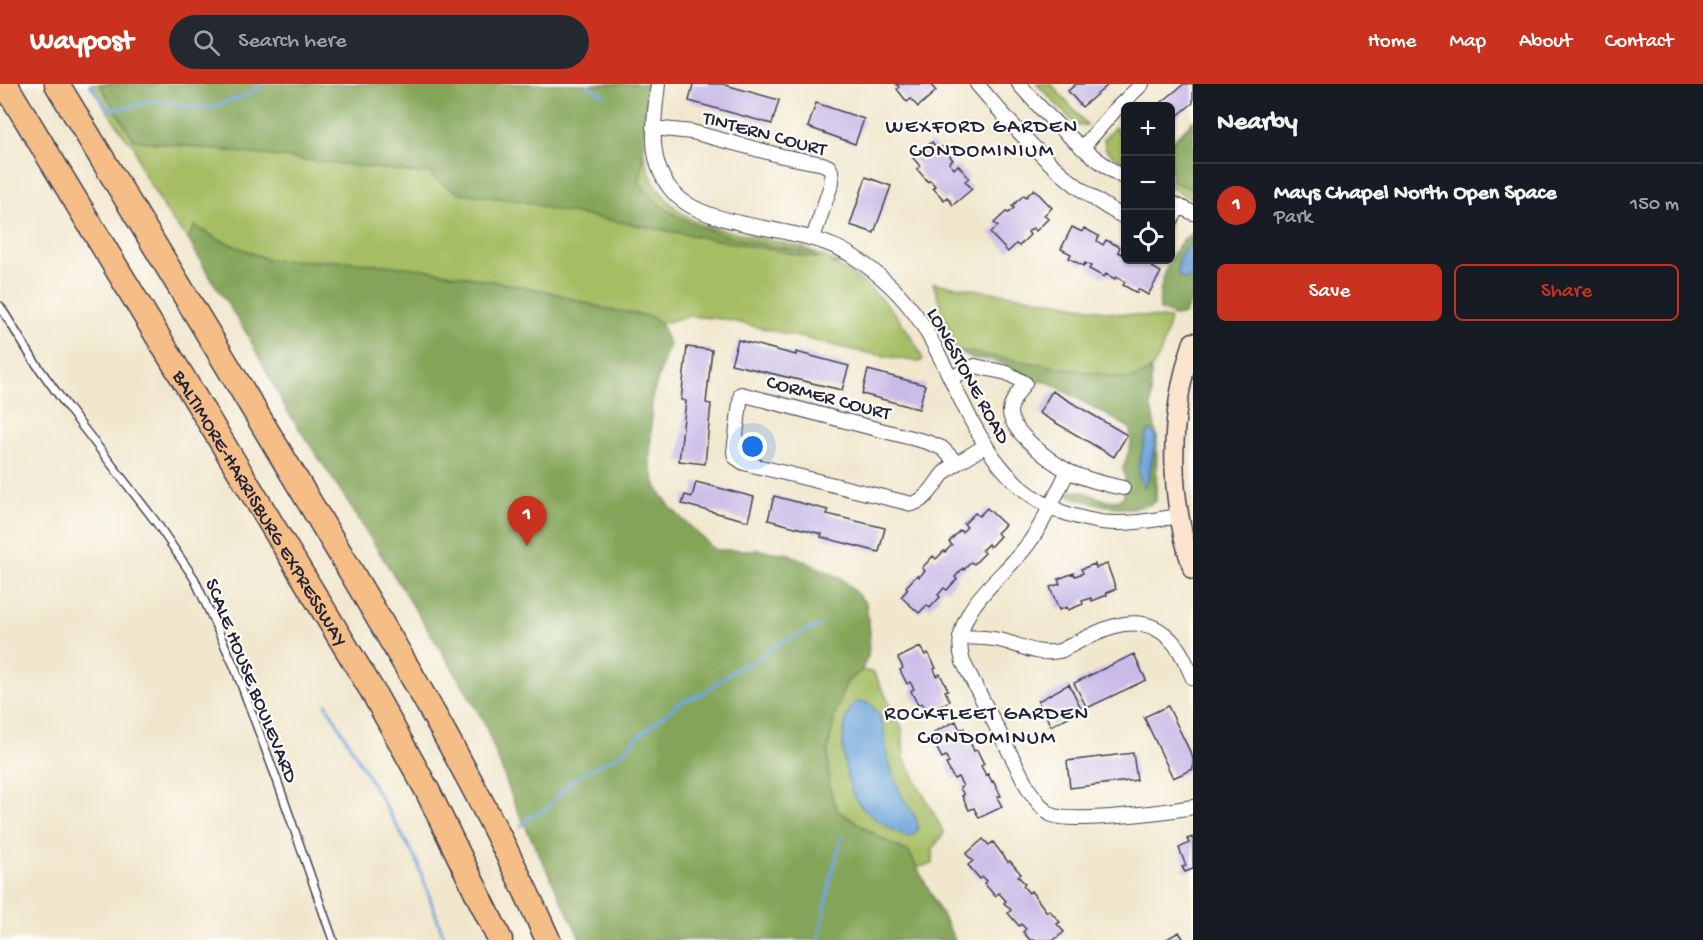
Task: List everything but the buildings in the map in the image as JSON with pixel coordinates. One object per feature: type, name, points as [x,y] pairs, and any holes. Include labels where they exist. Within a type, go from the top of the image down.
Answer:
[{"type":"highway","name":"BALTIMORE-HARRISBURG EXPRESSWAY","points":[[5,84],[373,692],[427,790],[500,940]]},
{"type":"highway","points":[[57,84],[410,670],[466,771],[522,882],[548,940]]},
{"type":"main road","points":[[1193,342],[1181,385],[1175,428],[1175,479],[1179,516],[1193,570]]},
{"type":"street","name":"LONGSTONE ROAD","points":[[658,84],[653,128],[654,153],[658,169],[666,184],[675,194],[687,204],[718,217],[813,238],[849,254],[890,285],[922,324],[985,446],[1000,467],[1029,495],[1073,516],[1114,523],[1179,516]]},
{"type":"street","points":[[977,84],[1034,149],[1077,186],[1121,215]]},
{"type":"street","points":[[1019,84],[1082,148],[1121,175]]},
{"type":"street","points":[[1082,148],[1115,110],[1142,84]]},
{"type":"street","name":"TINTERN COURT","points":[[653,128],[692,132],[829,167],[833,177],[832,182],[813,238]]},
{"type":"street","points":[[1175,204],[1193,213]]},
{"type":"street","points":[[951,378],[975,366],[1007,373],[1025,383],[1012,404],[1011,419],[1021,434],[1068,471],[1095,482],[1123,488]]},
{"type":"street","name":"CORMER COURT","points":[[957,464],[942,448],[927,442],[741,394],[734,452],[735,457],[744,463],[912,504],[920,502],[927,496],[945,471],[957,464],[985,446]]},
{"type":"street","points":[[1068,471],[1029,543],[972,606],[962,626],[960,637],[963,663],[1029,790],[1051,815],[1080,819],[1193,807]]},
{"type":"street","points":[[960,637],[1000,640],[1026,650],[1050,653],[1060,651],[1118,624],[1142,624],[1164,634],[1173,642],[1193,678]]},
{"type":"lane","name":"SCALE HOUSE BOULEVARD","points":[[0,306],[34,361],[156,522],[194,578],[235,668],[333,940]]},
{"type":"green space","points":[[89,84],[647,84],[642,130],[645,158],[655,183],[671,204],[704,226],[801,247],[844,265],[829,263],[851,274],[875,294],[903,324],[923,360],[919,362],[857,351],[724,319],[688,316],[661,324],[650,316],[606,593],[837,664],[874,673],[902,728],[904,758],[944,833],[933,848],[933,864],[906,870],[583,722],[216,238],[195,226],[188,239],[171,219],[141,169],[134,145],[126,138]]},
{"type":"green space","points":[[99,84],[648,84],[641,178],[637,180],[654,199],[682,219],[699,227],[736,238],[811,253],[821,259],[549,209],[533,203],[460,193],[440,183],[429,172],[417,173],[134,140]]},
{"type":"green space","points":[[1037,84],[1051,84],[1087,125],[1077,126]]},
{"type":"green space","points":[[1193,121],[1193,190],[1175,183],[1175,141]]},
{"type":"green space","points":[[1193,122],[1193,199],[1175,190],[1175,138]]},
{"type":"green space","points":[[1115,127],[1121,134],[1121,161],[1106,150],[1104,139]]},
{"type":"green space","points":[[195,226],[216,238],[269,260],[345,261],[424,269],[547,291],[606,309],[650,316],[661,324],[669,344],[652,397],[650,465],[657,488],[671,508],[715,550],[758,550],[789,554],[841,578],[866,603],[870,632],[868,656],[861,671],[846,683],[834,718],[828,752],[829,783],[833,800],[838,811],[889,843],[909,852],[955,940],[581,940],[515,805],[485,724],[341,491],[286,409],[246,332],[188,239]]},
{"type":"green space","points":[[1193,233],[1178,270],[1180,277],[1193,275],[1193,298],[1184,314],[1174,316],[1160,310],[1161,289],[1168,264],[1175,264],[1175,252]]},
{"type":"green space","points":[[933,283],[1115,313],[1170,319],[1154,366],[1139,377],[1119,379],[956,350]]},
{"type":"green space","points":[[956,350],[1129,379],[1151,371],[1151,408],[1157,437],[1156,501],[1136,508],[1124,508],[1067,495],[1068,492],[1075,491],[1102,499],[1123,498],[1126,485],[1123,468],[1131,445],[1130,428],[1050,383],[1037,382],[1004,364],[972,358]],"holes":[[[1149,431],[1154,453],[1145,487],[1142,451]]]},
{"type":"water","points":[[1193,241],[1193,275],[1186,280],[1178,274],[1178,264],[1183,252]]},
{"type":"water","points":[[1151,430],[1156,437],[1149,476],[1144,487],[1139,468],[1147,433]]},
{"type":"water","points":[[855,702],[871,705],[881,720],[894,777],[918,825],[918,829],[911,837],[890,828],[873,817],[861,806],[852,791],[845,765],[843,737],[849,712]]},
{"type":"waterway","points":[[91,84],[108,109],[128,108],[151,101],[169,101],[189,107],[209,108],[248,95],[264,84]]},
{"type":"waterway","points":[[587,84],[604,95]]},
{"type":"waterway","points":[[521,826],[531,816],[547,809],[573,779],[621,754],[641,734],[679,703],[702,694],[739,667],[753,663],[774,646],[820,625]]},
{"type":"waterway","points":[[326,704],[416,859],[445,940]]},
{"type":"waterway","points":[[819,940],[832,872],[843,835]]},
{"type":"place","name":"Mays Chapel North Open Space","points":[[527,546]]},
{"type":"district","name":"WEXFORD GARDEN CONDOMINIUM","points":[[982,137]]},
{"type":"district","name":"ROCKFLEET GARDEN CONDOMINUM","points":[[987,724]]}]
